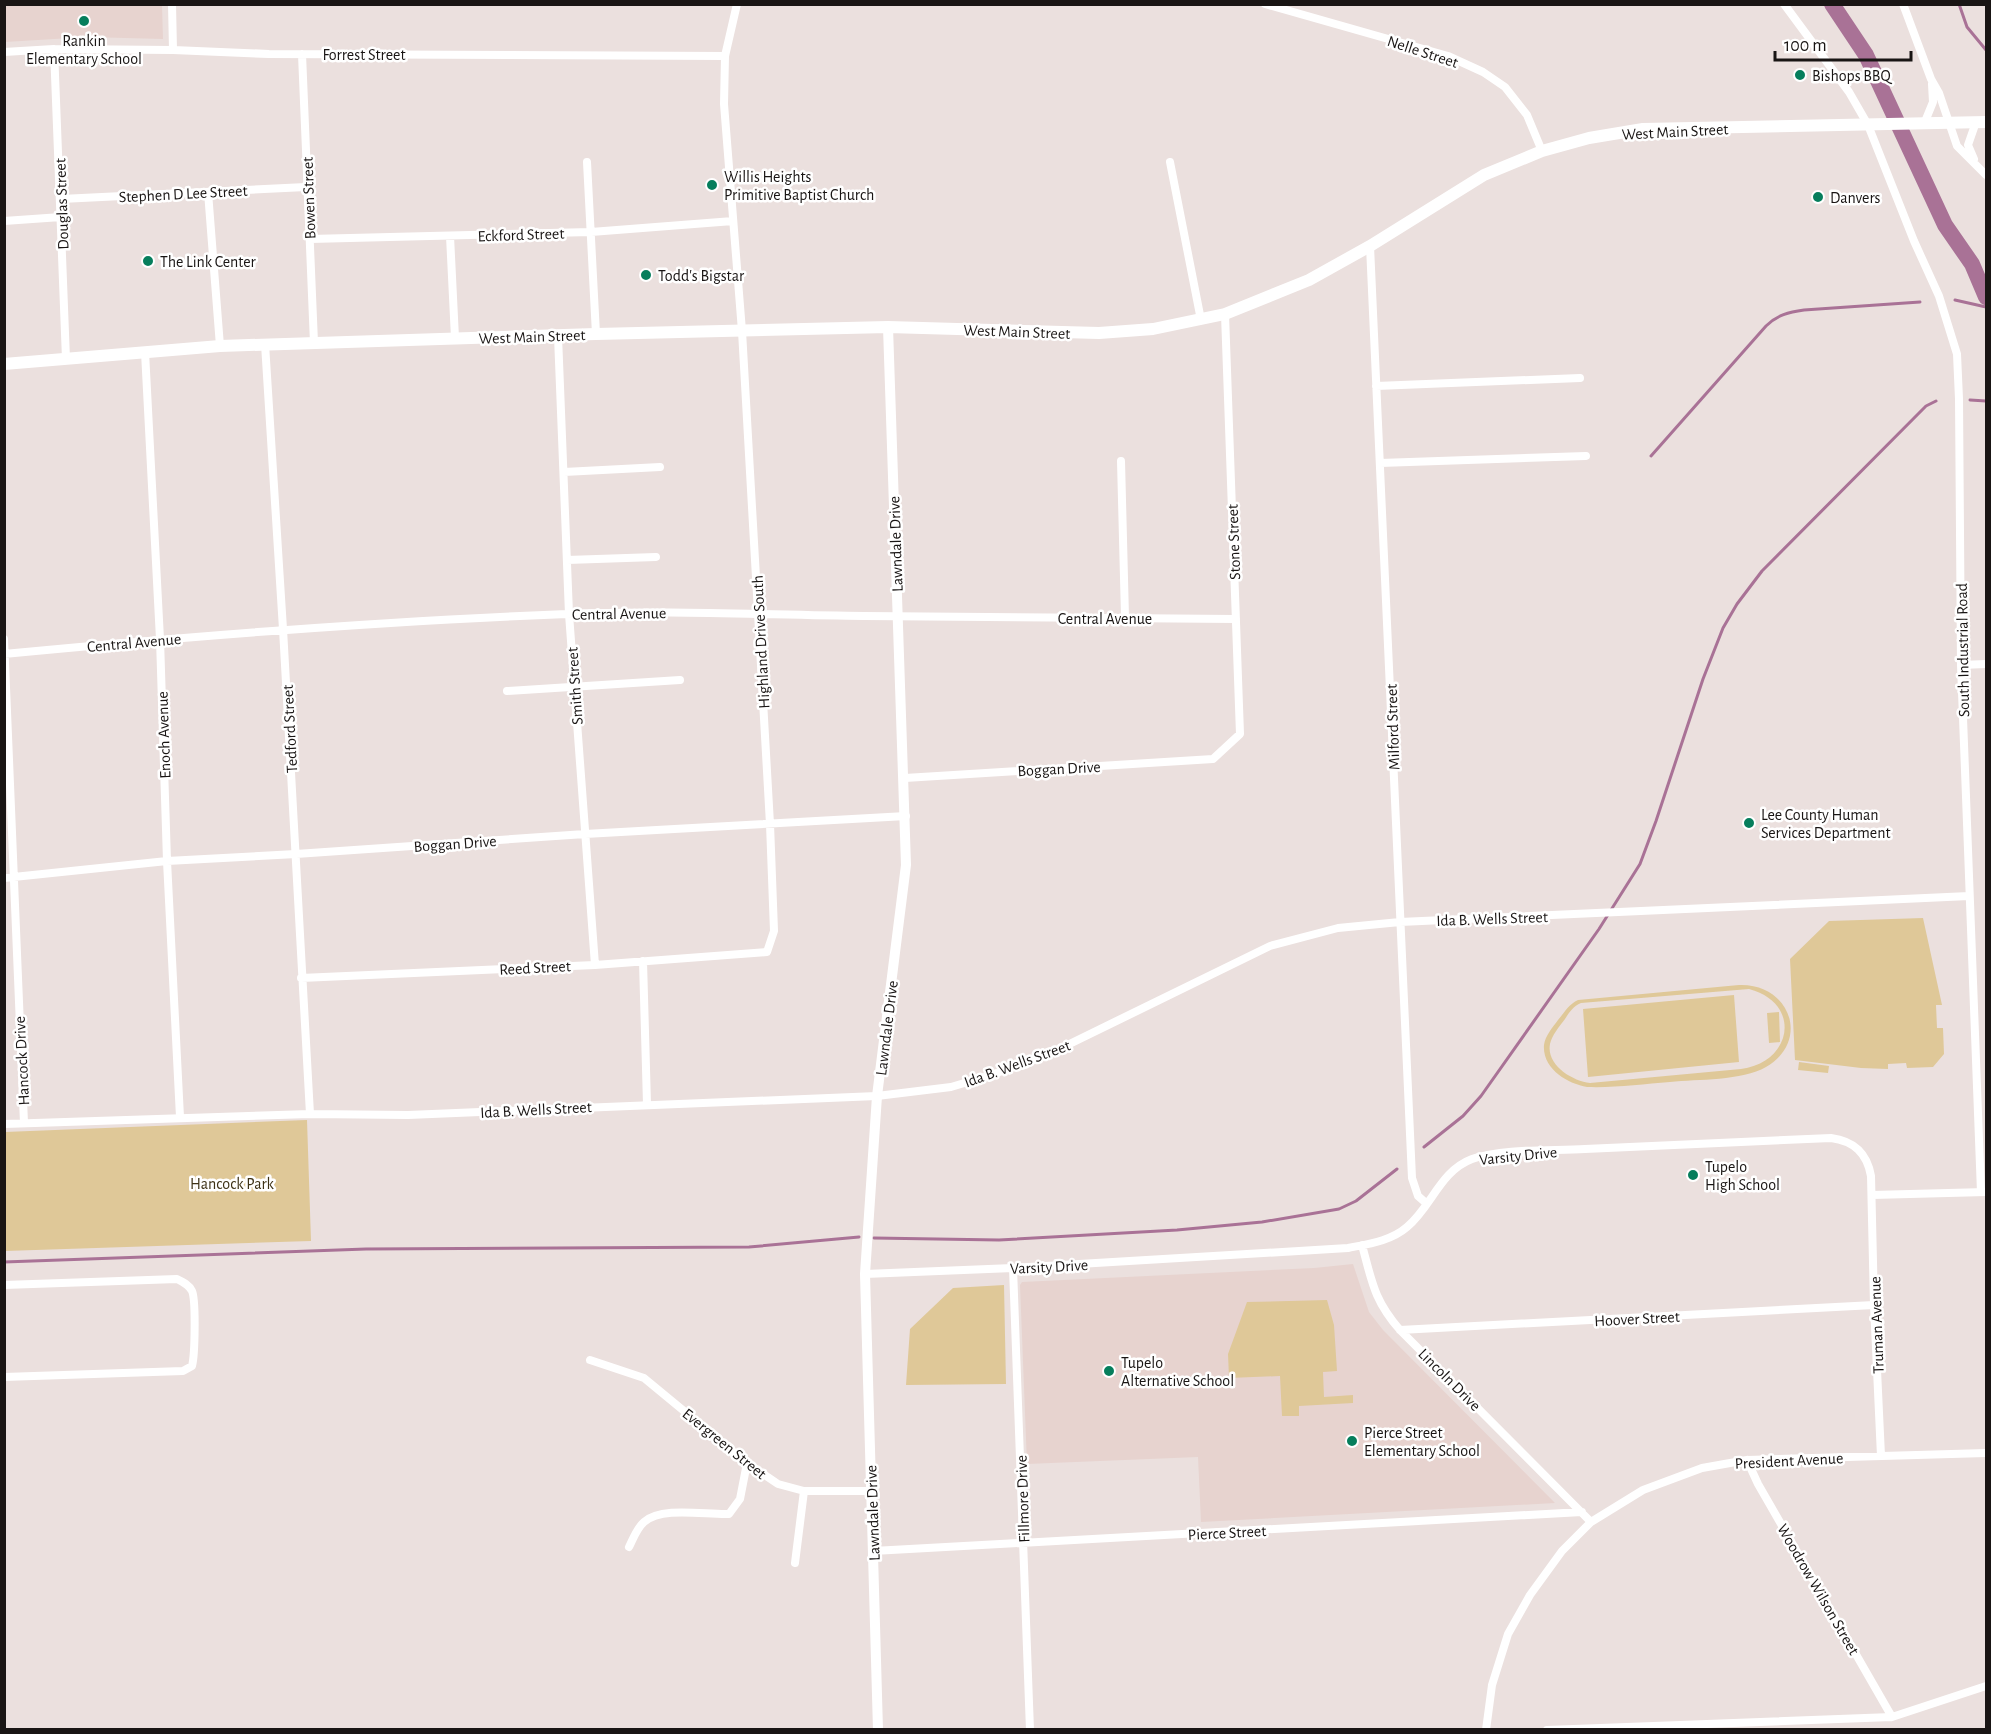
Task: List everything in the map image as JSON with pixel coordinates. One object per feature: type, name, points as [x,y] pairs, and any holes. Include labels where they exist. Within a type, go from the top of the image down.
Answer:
[{"type":"main road","name":"West Main Street","points":[[4,364],[265,344],[888,327],[1099,333],[1153,329],[1225,314],[1309,280],[1370,246],[1484,175],[1542,151],[1589,138],[1643,129],[1981,122]]},
{"type":"street","points":[[172,4],[173,50]]},
{"type":"street","name":"Highland Drive South","points":[[737,4],[725,56],[724,104],[742,331],[770,824],[774,932],[767,952]]},
{"type":"street","name":"Nelle Street","points":[[1265,4],[1448,56],[1483,72],[1504,87],[1527,115],[1542,151]]},
{"type":"street","name":"South Industrial Road","points":[[1784,4],[1849,92],[1868,125],[1939,296],[1957,354],[1961,665],[1969,896],[1984,1192]]},
{"type":"street","points":[[1903,4],[1931,79],[1939,93],[1957,146],[1978,165]]},
{"type":"street","name":"Forrest Street","points":[[4,52],[54,49],[269,54],[725,56]]},
{"type":"street","name":"Douglas Street","points":[[54,49],[66,359]]},
{"type":"street","name":"Bowen Street","points":[[302,54],[314,343]]},
{"type":"street","points":[[1924,124],[1933,102],[1931,79]]},
{"type":"street","points":[[1981,122],[1968,145],[1969,152],[1986,175]]},
{"type":"street","points":[[587,162],[596,334]]},
{"type":"street","points":[[1170,162],[1201,320]]},
{"type":"street","name":"Stephen D Lee Street","points":[[61,199],[306,187]]},
{"type":"street","points":[[208,192],[220,346]]},
{"type":"street","points":[[4,221],[62,217]]},
{"type":"street","name":"Eckford Street","points":[[309,239],[591,232],[733,221]]},
{"type":"street","points":[[450,236],[455,339]]},
{"type":"street","name":"Milford Street","points":[[1370,246],[1412,1178],[1418,1196],[1426,1203]]},
{"type":"street","name":"Stone Street","points":[[1213,759],[1240,734],[1225,314]]},
{"type":"street","name":"Lawndale Drive","points":[[878,1730],[865,1274],[877,1096],[906,866],[905,778],[888,327]]},
{"type":"street","name":"Smith Street","points":[[558,336],[569,614],[595,964]]},
{"type":"street","name":"Tedford Street","points":[[265,344],[310,1114]]},
{"type":"street","name":"Enoch Avenue","points":[[145,352],[160,639],[167,861],[180,1117]]},
{"type":"street","points":[[1376,386],[1580,378]]},
{"type":"street","points":[[1380,463],[1586,456]]},
{"type":"street","points":[[1121,461],[1125,617]]},
{"type":"street","points":[[564,472],[660,467]]},
{"type":"street","points":[[567,560],[656,557]]},
{"type":"street","name":"Central Avenue","points":[[5,654],[283,629],[569,614],[678,612],[898,617],[1236,619]]},
{"type":"street","name":"Hancock Drive","points":[[4,639],[9,877],[24,1123]]},
{"type":"street","points":[[1961,665],[1986,664]]},
{"type":"street","points":[[507,691],[680,680]]},
{"type":"street","name":"Boggan Drive","points":[[905,778],[1213,759]]},
{"type":"street","name":"Boggan Drive","points":[[9,877],[167,861],[906,816]]},
{"type":"street","name":"Ida B. Wells Street","points":[[4,1124],[180,1117],[408,1114],[877,1096],[951,1087],[1047,1055],[1270,946],[1338,928],[1400,922],[1969,896]]},
{"type":"street","name":"Reed Street","points":[[301,978],[595,964],[767,952]]},
{"type":"street","points":[[643,961],[647,1104]]},
{"type":"street","name":"Varsity Drive","points":[[865,1274],[1311,1251],[1362,1245],[1391,1237],[1406,1228],[1446,1177],[1470,1160],[1488,1155],[1831,1138],[1854,1145],[1864,1155],[1869,1165],[1872,1195]]},
{"type":"street","points":[[1872,1195],[1984,1192]]},
{"type":"street","name":"Truman Avenue","points":[[1872,1195],[1881,1456]]},
{"type":"street","name":"Lincoln Drive","points":[[1362,1245],[1374,1291],[1384,1311],[1400,1330],[1591,1522]]},
{"type":"street","name":"Fillmore Drive","points":[[1013,1268],[1030,1730]]},
{"type":"street","points":[[4,1285],[177,1279],[185,1283],[193,1292],[195,1356],[192,1366],[183,1371],[4,1377]]},
{"type":"street","name":"Hoover Street","points":[[1400,1330],[1874,1305]]},
{"type":"street","name":"Evergreen Street","points":[[590,1360],[644,1378],[747,1463],[778,1484],[804,1491],[870,1491]]},
{"type":"street","name":"President Avenue","points":[[1486,1730],[1492,1685],[1508,1634],[1530,1594],[1562,1551],[1591,1522],[1643,1490],[1702,1468],[1747,1460],[1986,1453]]},
{"type":"street","name":"Woodrow Wilson Street","points":[[1747,1460],[1758,1484],[1893,1717]]},
{"type":"street","points":[[629,1546],[642,1523],[651,1516],[666,1512],[729,1514],[740,1499],[747,1463]]},
{"type":"street","points":[[795,1563],[804,1491]]},
{"type":"street","name":"Pierce Street","points":[[873,1551],[1582,1512]]},
{"type":"street","points":[[1547,1730],[1893,1717],[1986,1686]]},
{"type":"shaded area","name":"Rankin Elementary School","points":[[5,4],[162,5],[163,39],[87,37],[5,42]]},
{"type":"shaded area","points":[[1353,1264],[1369,1312],[1383,1330],[1555,1503],[1201,1522],[1198,1457],[1027,1464],[1020,1285],[1022,1282],[1314,1268]]},
{"type":"green space","points":[[1923,918],[1942,1005],[1936,1005],[1937,1028],[1943,1028],[1944,1054],[1933,1067],[1907,1068],[1906,1063],[1888,1064],[1888,1069],[1861,1068],[1795,1060],[1790,959],[1829,921]]},
{"type":"green space","points":[[1739,985],[1757,987],[1771,993],[1782,1003],[1791,1029],[1788,1043],[1780,1056],[1756,1072],[1720,1079],[1587,1087],[1572,1083],[1558,1074],[1544,1054],[1544,1045],[1550,1032],[1567,1009],[1578,1000]],"holes":[[[1749,989],[1766,996],[1777,1006],[1783,1019],[1784,1032],[1780,1044],[1772,1056],[1758,1064],[1741,1069],[1590,1083],[1583,1082],[1562,1071],[1552,1059],[1550,1052],[1550,1044],[1556,1031],[1571,1010],[1581,1003]]]},
{"type":"green space","points":[[1734,995],[1739,1062],[1588,1077],[1583,1009]]},
{"type":"green space","points":[[1779,1012],[1780,1042],[1769,1043],[1767,1013]]},
{"type":"green space","points":[[1799,1062],[1829,1066],[1828,1073],[1798,1070]]},
{"type":"green space","name":"Hancock Park","points":[[307,1120],[311,1241],[5,1251],[5,1132]]},
{"type":"green space","points":[[1004,1285],[1006,1384],[906,1385],[910,1329],[953,1288]]},
{"type":"green space","points":[[1327,1300],[1334,1325],[1337,1371],[1323,1372],[1324,1397],[1353,1395],[1353,1403],[1299,1406],[1299,1416],[1282,1416],[1280,1376],[1229,1378],[1228,1354],[1247,1302]]},
{"type":"waterway","points":[[1832,4],[1866,55],[1945,225],[1972,264],[1986,297]]},
{"type":"waterway","points":[[1959,4],[1967,27],[1986,50]]},
{"type":"waterway","points":[[1955,300],[1986,307]]},
{"type":"waterway","points":[[1651,456],[1774,319],[1804,310],[1920,302]]},
{"type":"waterway","points":[[1970,400],[1986,401]]},
{"type":"waterway","points":[[1424,1147],[1463,1116],[1481,1096],[1599,929],[1640,864],[1703,679],[1723,628],[1737,604],[1762,571],[1926,406],[1936,401]]},
{"type":"waterway","points":[[874,1238],[999,1240],[1177,1230],[1262,1222],[1339,1209],[1356,1201],[1397,1169]]},
{"type":"waterway","points":[[4,1262],[366,1249],[749,1247],[859,1237]]},
{"type":"place","name":"Rankin Elementary School","points":[[84,21]]},
{"type":"place","name":"Bishops BBQ","points":[[1800,75]]},
{"type":"place","name":"Willis Heights Primitive Baptist Church","points":[[712,185]]},
{"type":"place","name":"Danvers","points":[[1818,197]]},
{"type":"place","name":"The Link Center","points":[[148,261]]},
{"type":"place","name":"Todd's Bigstar","points":[[646,275]]},
{"type":"place","name":"Lee County Human Services Department","points":[[1749,823]]},
{"type":"place","name":"Tupelo High School","points":[[1693,1175]]},
{"type":"place","name":"Tupelo Alternative School","points":[[1109,1371]]},
{"type":"place","name":"Pierce Street Elementary School","points":[[1352,1441]]}]
